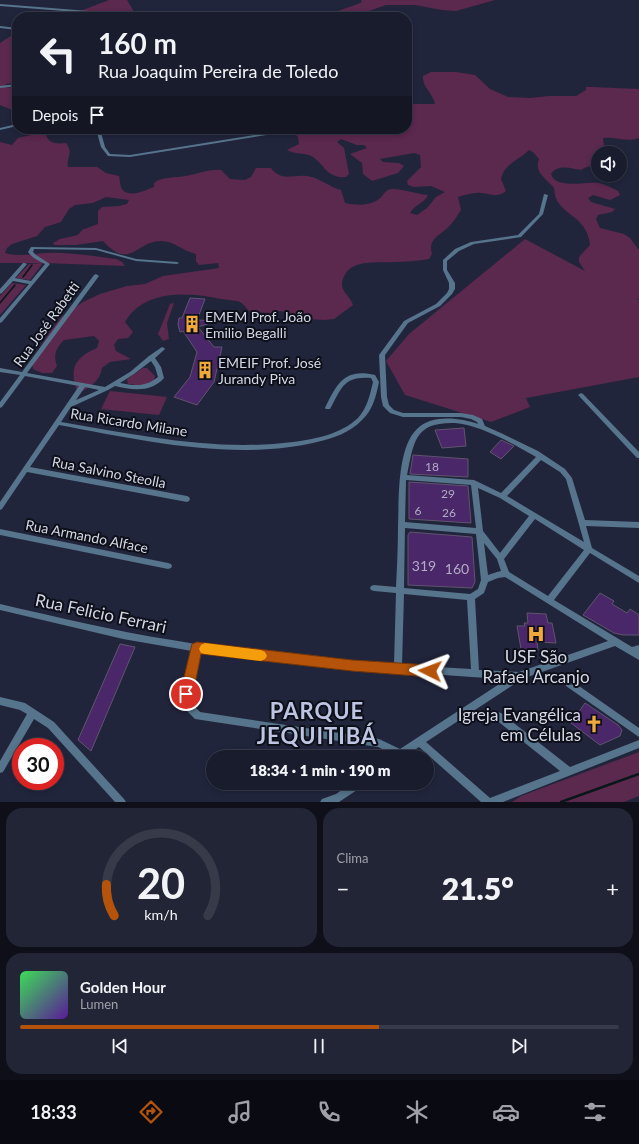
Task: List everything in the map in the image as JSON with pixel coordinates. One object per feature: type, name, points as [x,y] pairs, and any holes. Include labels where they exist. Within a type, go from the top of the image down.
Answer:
[{"type":"street","points":[[0,5],[88,12]]},
{"type":"street","points":[[0,27],[12,28]]},
{"type":"street","points":[[0,87],[12,86]]},
{"type":"street","points":[[0,129],[12,126]]},
{"type":"street","points":[[99,134],[103,147],[109,155],[116,156],[130,156],[268,134]]},
{"type":"street","points":[[482,427],[480,422],[473,417],[461,415],[403,415],[392,412],[386,406],[384,397],[382,355],[406,322],[438,305],[450,294],[452,283],[445,270],[445,261],[457,250],[472,243],[520,236],[541,214],[546,195]]},
{"type":"street","points":[[0,320],[48,264],[30,252],[34,248],[96,249],[136,260],[176,263]]},
{"type":"street","points":[[0,292],[24,264]]},
{"type":"street","name":"Rua José Rabetti","points":[[0,406],[96,276]]},
{"type":"street","points":[[11,279],[32,283]]},
{"type":"street","points":[[69,406],[106,389],[132,373],[162,349]]},
{"type":"street","points":[[114,384],[139,388],[155,384],[161,378],[161,374],[151,357]]},
{"type":"street","points":[[0,370],[106,389]]},
{"type":"street","name":"Rua Ricardo Milane","points":[[57,423],[196,445],[253,447],[298,444],[339,435],[358,421],[370,406],[376,382],[372,376],[363,375],[349,378],[340,383],[328,408]]},
{"type":"street","points":[[0,507],[83,385]]},
{"type":"street","points":[[581,396],[639,456]]},
{"type":"street","points":[[398,669],[403,477],[410,446],[416,435],[424,427],[438,422],[459,421],[482,427],[553,465],[568,478],[589,549]]},
{"type":"street","points":[[502,496],[540,457]]},
{"type":"street","name":"Rua Salvino Steolla","points":[[26,469],[187,499]]},
{"type":"street","points":[[403,477],[474,483],[502,496],[639,580]]},
{"type":"street","points":[[374,588],[471,597],[481,591],[485,580],[474,483]]},
{"type":"street","points":[[500,558],[534,515]]},
{"type":"street","points":[[582,523],[639,525]]},
{"type":"street","points":[[402,525],[479,531],[500,558],[506,574]]},
{"type":"street","name":"Rua Armando Alface","points":[[0,532],[168,566]]},
{"type":"street","points":[[549,600],[589,549]]},
{"type":"street","points":[[485,580],[496,574],[506,574],[616,642],[635,650],[639,656]]},
{"type":"street","points":[[471,597],[475,674]]},
{"type":"street","name":"Rua Felicio Ferrari","points":[[0,607],[120,634],[197,648],[294,660],[398,669],[520,676]]},
{"type":"street","points":[[407,750],[520,676],[616,642]]},
{"type":"street","points":[[197,648],[186,694],[189,707],[198,716],[379,742],[391,750]]},
{"type":"street","points":[[569,683],[639,733]]},
{"type":"street","points":[[0,701],[22,706],[51,725],[122,802]]},
{"type":"street","points":[[0,769],[34,713]]},
{"type":"street","points":[[498,716],[569,772]]},
{"type":"street","points":[[420,742],[489,802],[639,744]]},
{"type":"street","points":[[326,802],[338,798],[350,790]]},
{"type":"shaded area","points":[[109,0],[127,0],[133,12],[106,12],[78,12]]},
{"type":"shaded area","points":[[361,0],[495,0],[456,11],[415,5],[386,5],[366,12],[335,12],[362,2]]},
{"type":"shaded area","points":[[12,35],[12,83],[6,84],[4,87],[12,88],[12,110],[0,105],[0,43]]},
{"type":"shaded area","points":[[431,72],[456,72],[475,75],[490,89],[508,97],[530,98],[576,96],[586,90],[586,87],[639,89],[639,138],[625,140],[603,138],[604,146],[591,146],[591,165],[581,170],[560,168],[551,174],[554,179],[559,182],[572,184],[603,184],[618,191],[620,195],[610,200],[593,195],[588,198],[591,202],[615,209],[612,212],[598,215],[596,219],[600,228],[624,234],[630,238],[639,250],[639,299],[636,298],[639,300],[639,377],[526,398],[530,407],[491,422],[405,395],[386,361],[409,334],[525,239],[585,271],[579,262],[579,257],[590,245],[588,234],[578,220],[560,204],[556,197],[554,188],[539,172],[539,159],[529,150],[505,170],[501,179],[506,191],[503,193],[494,195],[475,193],[458,197],[461,210],[448,227],[434,240],[431,248],[432,254],[429,259],[407,262],[370,262],[349,269],[345,275],[342,286],[353,305],[334,319],[324,320],[294,318],[289,313],[280,311],[271,313],[251,312],[240,302],[195,295],[182,294],[155,298],[133,311],[125,322],[133,332],[128,338],[118,339],[114,345],[116,351],[131,359],[110,362],[102,368],[97,380],[87,389],[78,393],[75,385],[74,371],[83,355],[97,348],[99,341],[94,336],[64,340],[56,352],[55,358],[57,366],[52,373],[42,373],[33,369],[32,362],[35,356],[61,317],[83,302],[100,294],[127,286],[145,284],[163,276],[219,268],[218,263],[199,265],[196,261],[196,254],[166,241],[152,242],[127,254],[120,254],[112,250],[103,241],[76,245],[54,245],[53,243],[60,239],[78,235],[82,230],[98,224],[98,211],[102,207],[127,204],[129,200],[106,197],[93,203],[75,205],[69,209],[61,222],[45,227],[37,236],[12,244],[7,248],[5,253],[10,254],[80,254],[116,259],[122,262],[125,266],[0,263],[0,142],[12,145],[18,138],[35,134],[46,134],[51,142],[66,143],[68,146],[70,152],[68,167],[97,167],[106,173],[119,176],[122,189],[125,192],[133,194],[154,187],[154,183],[165,178],[221,170],[230,179],[245,180],[251,177],[256,168],[271,168],[276,173],[285,177],[312,177],[341,190],[345,203],[349,204],[361,205],[372,203],[378,200],[388,190],[392,189],[428,195],[410,213],[417,215],[427,208],[436,197],[445,192],[431,186],[414,187],[408,185],[407,181],[421,167],[420,155],[414,153],[380,159],[383,162],[399,163],[404,166],[398,173],[372,181],[363,174],[362,163],[350,154],[367,148],[364,145],[357,145],[341,139],[337,142],[344,148],[349,174],[346,177],[333,175],[309,155],[287,150],[299,144],[298,137],[296,135],[297,134],[412,134],[412,104],[435,104],[423,80],[423,76]]},
{"type":"shaded area","points":[[43,263],[30,280],[16,278],[29,264]]},
{"type":"shaded area","points":[[12,283],[26,285],[0,315],[0,296]]},
{"type":"shaded area","points":[[174,303],[167,323],[169,339],[163,341],[158,334],[170,304]]},
{"type":"shaded area","points":[[143,368],[147,368],[155,376],[154,381],[144,386],[128,384],[127,379]]},
{"type":"shaded area","points":[[110,391],[167,397],[159,415],[101,409]]},
{"type":"shaded area","points":[[639,752],[639,796],[624,802],[512,802],[521,796]]},
{"type":"building","points":[[190,298],[205,299],[197,320],[216,321],[198,327],[214,347],[222,347],[214,382],[197,405],[174,397],[190,377],[197,352],[183,331],[180,332],[178,325],[179,318],[182,318]]},
{"type":"building","points":[[464,428],[466,446],[442,448],[435,430]]},
{"type":"building","points":[[501,440],[514,446],[501,459],[490,452]]},
{"type":"building","points":[[413,455],[468,459],[468,477],[410,474]]},
{"type":"building","points":[[409,482],[468,486],[471,523],[409,519]]},
{"type":"building","points":[[410,532],[472,537],[475,582],[472,588],[408,585],[408,535]]},
{"type":"building","points":[[600,593],[614,601],[612,604],[627,613],[630,609],[639,615],[639,635],[623,635],[614,633],[583,615]]},
{"type":"building","name":"USF São Rafael Arcanjo","points":[[527,613],[546,614],[548,623],[552,623],[556,643],[537,642],[538,650],[521,649],[517,626],[525,626],[524,623],[528,623]]},
{"type":"building","points":[[120,644],[135,647],[91,751],[78,740]]},
{"type":"building","name":"Igreja Evangélica em Células","points":[[585,703],[618,725],[622,730],[620,736],[600,745],[571,723]]},
{"type":"waterway","points":[[23,277],[32,265]]},
{"type":"waterway","points":[[0,303],[15,285]]},
{"type":"waterway","points":[[561,802],[639,774]]},
{"type":"slow traffic","points":[[205,649],[261,656]]},
{"type":"place","name":"EMEM Prof. João Emilio Begalli","points":[[192,324]]},
{"type":"place","name":"EMEIF Prof. José Jurandy Piva","points":[[205,370]]},
{"type":"place","name":"USF São Rafael Arcanjo","points":[[536,634]]},
{"type":"place","name":"Igreja Evangélica em Células","points":[[594,724]]},
{"type":"district","name":"PARQUE JEQUITIBÁ","points":[[317,722]]},
{"type":"route","points":[[186,694],[197,648],[352,666],[430,671]]}]
